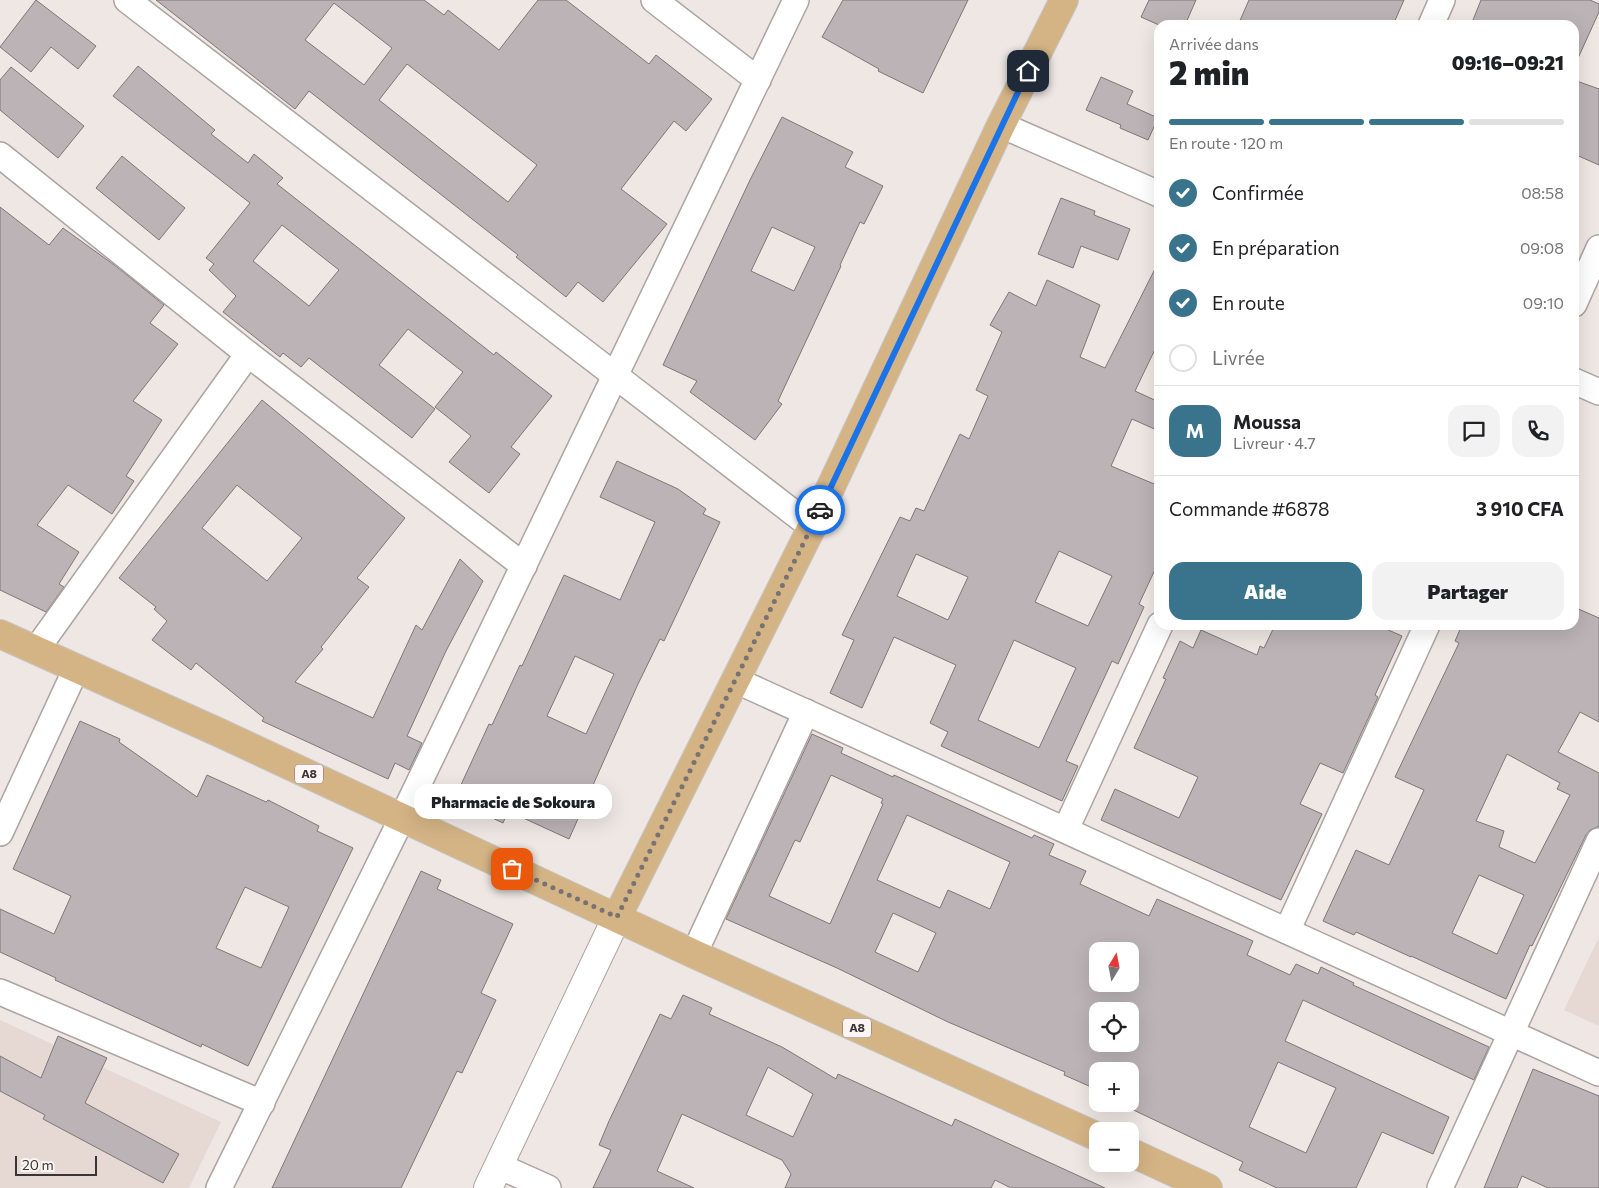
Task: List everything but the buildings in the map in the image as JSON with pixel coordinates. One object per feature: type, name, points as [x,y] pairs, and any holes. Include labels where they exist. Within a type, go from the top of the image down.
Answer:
[{"type":"main road","points":[[617,917],[812,527],[1001,125],[1064,0]]},
{"type":"main road","name":"A8","points":[[0,634],[220,733],[694,954],[1089,1134]]},
{"type":"main road","points":[[1139,1156],[1208,1188]]},
{"type":"street","points":[[127,0],[812,527]]},
{"type":"street","points":[[654,0],[758,80]]},
{"type":"street","points":[[219,1188],[402,818],[796,0]]},
{"type":"street","points":[[1433,20],[1442,0]]},
{"type":"street","points":[[1001,125],[1154,192]]},
{"type":"street","points":[[0,156],[248,354],[524,566]]},
{"type":"street","points":[[1579,293],[1599,248]]},
{"type":"street","points":[[36,650],[248,354]]},
{"type":"street","points":[[1579,383],[1599,392]]},
{"type":"street","points":[[1066,829],[1158,630]]},
{"type":"street","points":[[1287,931],[1425,630]]},
{"type":"street","points":[[0,832],[76,669]]},
{"type":"street","points":[[735,680],[1599,1073]]},
{"type":"street","points":[[694,954],[806,712]]},
{"type":"street","points":[[1440,1188],[1599,841]]},
{"type":"street","points":[[548,1188],[493,1177],[617,917]]},
{"type":"street","points":[[0,992],[262,1103]]},
{"type":"shaded area","points":[[1599,937],[1599,1026],[1564,1010]]},
{"type":"shaded area","points":[[0,1020],[221,1122],[189,1188],[0,1188]]},
{"type":"way so far","points":[[512,869],[617,917],[820,510]]},
{"type":"place","name":"Pharmacie de Sokoura","points":[[512,869]]},
{"type":"route","points":[[820,510],[1028,71]]}]
